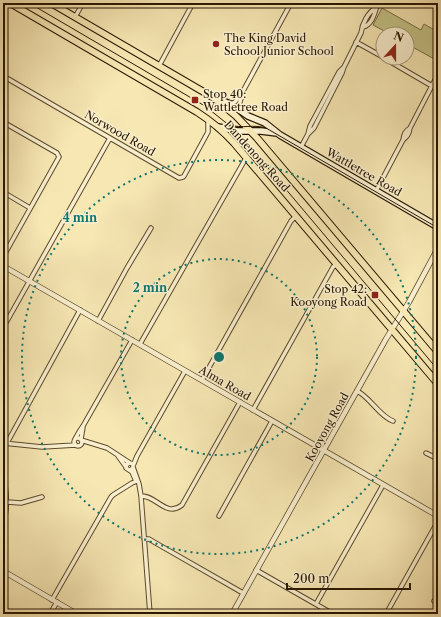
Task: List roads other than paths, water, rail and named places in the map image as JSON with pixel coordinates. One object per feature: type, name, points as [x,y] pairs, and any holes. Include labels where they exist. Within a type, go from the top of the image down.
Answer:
[{"type":"highway","name":"Dandenong Road","points":[[10,3],[218,127],[230,138],[438,384]]},
{"type":"highway","name":"Dandenong Road","points":[[51,3],[209,94],[233,113],[251,131],[438,352]]},
{"type":"main road","name":"Wattletree Road","points":[[209,94],[230,104],[248,116],[266,124],[280,135],[438,227]]},
{"type":"main road","name":"Wattletree Road","points":[[218,127],[235,131],[264,131],[280,135]]},
{"type":"street","points":[[75,17],[83,3]]},
{"type":"street","points":[[159,66],[194,3]]},
{"type":"street","points":[[230,104],[234,102],[242,93],[292,3]]},
{"type":"street","points":[[301,147],[308,134],[310,126],[339,72],[344,67],[363,27],[366,27],[369,24],[376,12],[377,5]]},
{"type":"street","points":[[356,42],[375,53]]},
{"type":"street","points":[[398,66],[432,86]]},
{"type":"street","points":[[376,191],[403,140],[409,134],[410,128],[438,74]]},
{"type":"street","name":"Norwood Road","points":[[3,76],[175,176],[181,178],[184,176],[208,132],[208,120]]},
{"type":"street","points":[[242,93],[239,106],[244,113]]},
{"type":"street","points":[[3,122],[57,153],[59,156],[3,257]]},
{"type":"street","points":[[208,132],[218,127]]},
{"type":"street","points":[[3,328],[110,138]]},
{"type":"street","points":[[140,344],[246,157]]},
{"type":"street","points":[[3,192],[30,208]]},
{"type":"street","points":[[202,380],[291,221],[296,216]]},
{"type":"street","points":[[98,321],[127,268],[152,228]]},
{"type":"street","name":"Kooyong Road","points":[[232,614],[438,248]]},
{"type":"street","points":[[253,410],[333,267],[337,264]]},
{"type":"street","name":"Alma Road","points":[[3,266],[438,516]]},
{"type":"street","points":[[6,442],[80,310]]},
{"type":"street","points":[[74,440],[132,340]]},
{"type":"street","points":[[129,470],[132,469],[132,465],[185,371]]},
{"type":"street","points":[[357,391],[363,394],[392,421]]},
{"type":"street","points":[[141,496],[146,496],[170,509],[176,509],[182,505],[240,402]]},
{"type":"street","points":[[219,516],[272,421]]},
{"type":"street","points":[[78,445],[81,443],[83,426]]},
{"type":"street","points":[[60,446],[77,438],[107,448],[132,465],[141,496],[150,614]]},
{"type":"street","points":[[3,439],[6,442],[14,444],[34,446],[92,444]]},
{"type":"street","points":[[74,440],[74,443],[78,445]]},
{"type":"street","points":[[426,453],[438,459]]},
{"type":"street","points":[[117,455],[137,481]]},
{"type":"street","points":[[126,467],[128,463],[132,465]]},
{"type":"street","points":[[3,476],[7,502],[3,529]]},
{"type":"street","points":[[50,614],[55,601],[111,497],[137,481]]},
{"type":"street","points":[[316,604],[383,485]]},
{"type":"street","points":[[7,502],[21,503],[42,497]]},
{"type":"street","points":[[386,614],[438,521]]},
{"type":"street","points":[[144,539],[149,539],[243,593]]},
{"type":"street","points":[[256,570],[333,614]]},
{"type":"street","points":[[3,571],[77,614]]},
{"type":"street","points":[[434,601],[438,604]]},
{"type":"tram line","points":[[29,3],[205,106],[230,126],[247,143],[438,370]]},
{"type":"tram line","points":[[230,125],[239,127],[257,126],[266,128],[438,228]]},
{"type":"place","name":"The King David School Junior School","points":[[216,44]]},
{"type":"place","name":"Stop 40: Wattletree Road","points":[[195,100]]},
{"type":"place","name":"Stop 42: Kooyong Road","points":[[375,295]]}]
